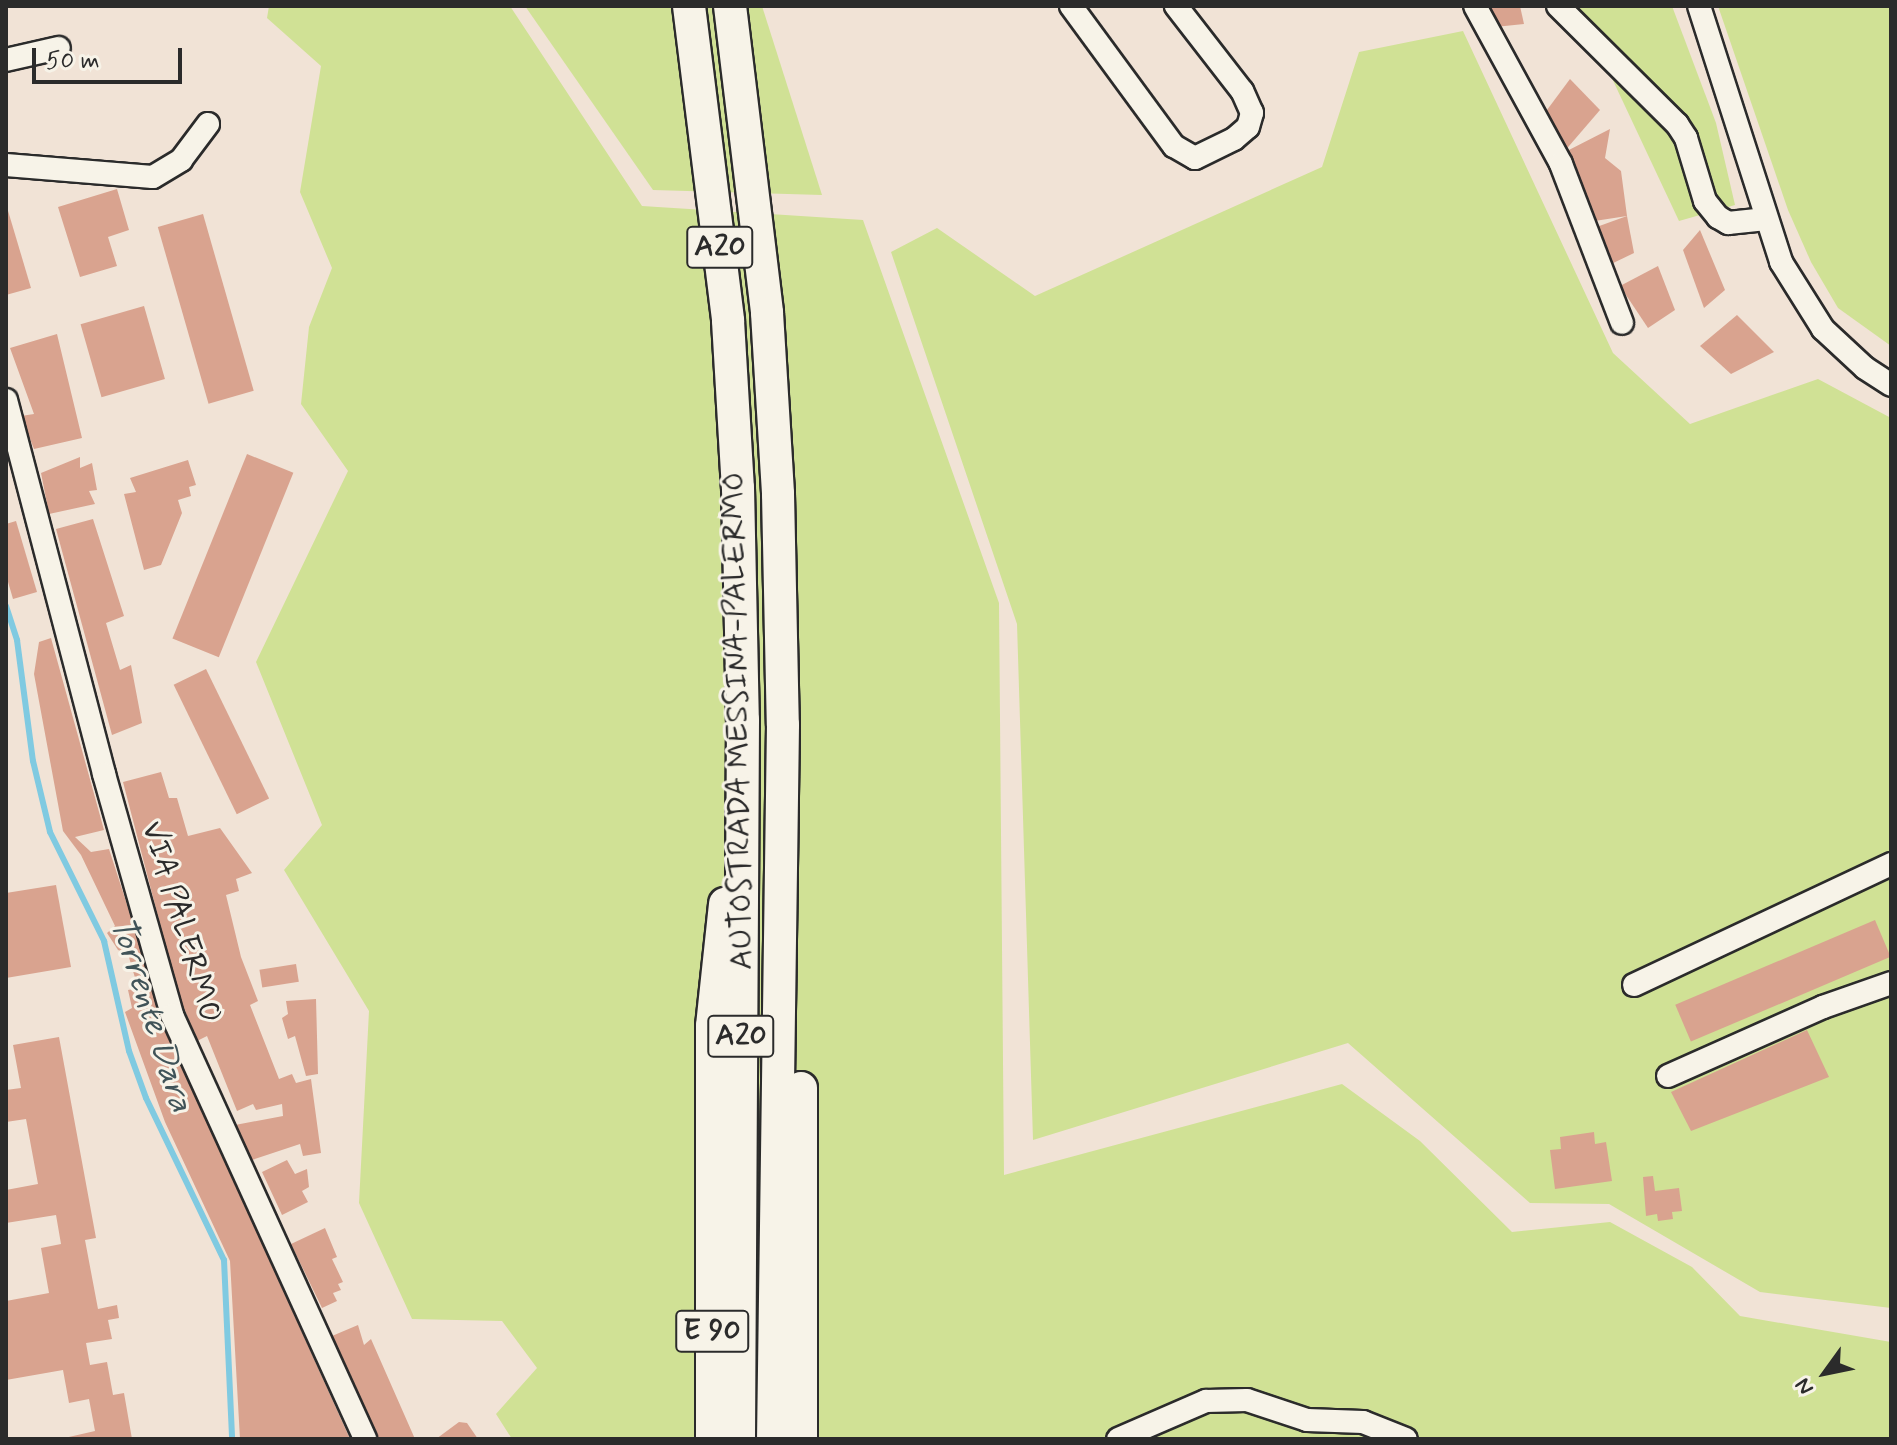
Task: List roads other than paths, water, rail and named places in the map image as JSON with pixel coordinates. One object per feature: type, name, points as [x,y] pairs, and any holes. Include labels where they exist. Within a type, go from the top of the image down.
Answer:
[{"type":"highway","name":"AUTOSTRADA MESSINA-PALERMO","points":[[689,6],[728,321],[738,488],[743,720],[739,1439]]},
{"type":"highway","name":"AUTOSTRADA MESSINA-PALERMO","points":[[730,6],[767,313],[778,494],[783,725],[773,1439]]},
{"type":"highway","name":"E 90","points":[[712,1439],[712,1026],[730,866],[742,815]]},
{"type":"highway","points":[[782,815],[802,933],[801,1439]]},
{"type":"street","points":[[1071,6],[1174,146],[1195,158],[1234,139],[1248,127],[1252,113],[1242,91],[1176,6]]},
{"type":"street","points":[[1475,6],[1561,164],[1622,323]]},
{"type":"street","points":[[1558,6],[1677,124],[1686,138],[1705,201],[1718,217],[1728,223],[1764,219]]},
{"type":"street","points":[[1699,6],[1753,169],[1764,219],[1790,280],[1823,329],[1865,368],[1891,385]]},
{"type":"street","points":[[1710,6],[1762,167],[1777,232],[1788,257],[1830,321],[1871,360],[1891,373]]},
{"type":"street","points":[[6,60],[59,48]]},
{"type":"street","points":[[6,165],[153,177],[181,160],[208,124]]},
{"type":"street","name":"VIA PALERMO","points":[[6,400],[104,774],[172,1015],[365,1439]]},
{"type":"street","points":[[1634,985],[1891,864]]},
{"type":"street","points":[[1668,1076],[1823,1007],[1891,983]]},
{"type":"street","points":[[1118,1439],[1206,1401],[1247,1400],[1307,1420],[1363,1422],[1406,1439]]},
{"type":"waterway","name":"Torrente Dara","points":[[6,606],[17,640],[33,761],[50,832],[104,941],[129,1051],[146,1098],[224,1260],[232,1439]]}]
